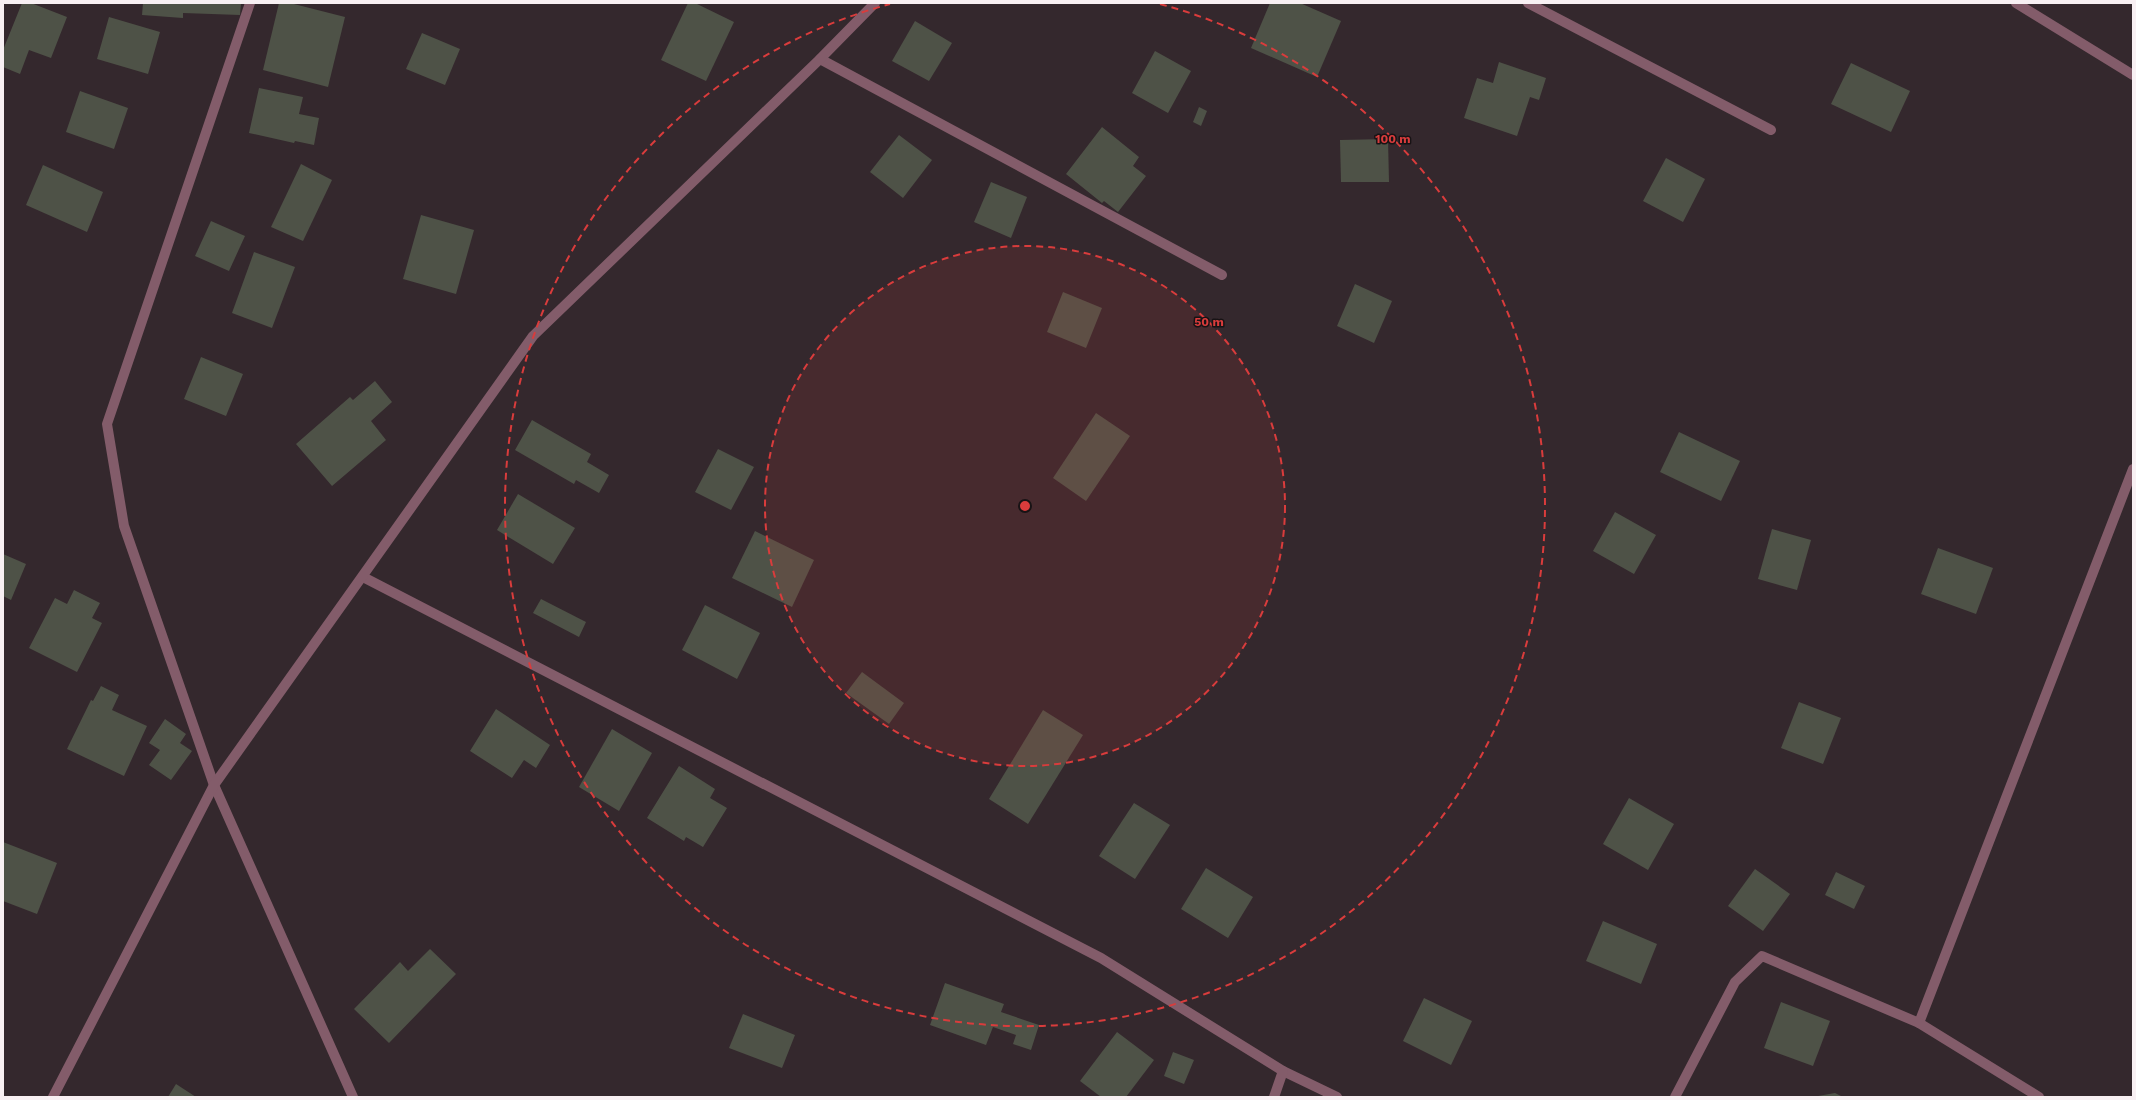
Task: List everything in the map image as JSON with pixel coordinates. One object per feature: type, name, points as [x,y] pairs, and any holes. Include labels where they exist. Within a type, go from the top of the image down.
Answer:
[{"type":"street","points":[[250,3],[107,424],[124,526],[214,785],[353,1097]]},
{"type":"street","points":[[52,1097],[214,785],[533,336],[820,59],[875,3]]},
{"type":"street","points":[[1528,3],[1771,130]]},
{"type":"street","points":[[2016,3],[2133,75]]},
{"type":"street","points":[[820,59],[1222,275]]},
{"type":"street","points":[[1919,1024],[2133,469]]},
{"type":"street","points":[[363,577],[1101,958],[1283,1071],[1336,1097]]},
{"type":"street","points":[[1675,1097],[1735,982],[1762,956],[1919,1024],[2039,1097]]},
{"type":"street","points":[[1274,1097],[1283,1071]]},
{"type":"building","points":[[22,3],[31,3],[67,17],[51,58],[29,50],[20,74],[3,67],[3,50]]},
{"type":"building","points":[[143,3],[241,3],[240,15],[183,13],[183,18],[142,15]]},
{"type":"building","points":[[279,3],[290,3],[345,17],[328,87],[263,70]]},
{"type":"building","points":[[688,3],[695,3],[734,22],[706,81],[661,60]]},
{"type":"building","points":[[1270,3],[1300,3],[1341,21],[1317,77],[1251,48]]},
{"type":"building","points":[[109,17],[160,32],[148,74],[97,59]]},
{"type":"building","points":[[915,21],[952,43],[929,81],[892,61]]},
{"type":"building","points":[[422,33],[460,49],[445,85],[406,69]]},
{"type":"building","points":[[1155,51],[1191,71],[1168,113],[1132,93]]},
{"type":"building","points":[[1499,62],[1546,78],[1539,100],[1530,97],[1517,136],[1464,118],[1477,78],[1493,83]]},
{"type":"building","points":[[1851,63],[1910,91],[1891,132],[1831,104]]},
{"type":"building","points":[[259,88],[303,97],[299,114],[319,118],[314,145],[295,141],[294,143],[249,133]]},
{"type":"building","points":[[80,91],[128,108],[114,149],[66,132]]},
{"type":"building","points":[[1199,107],[1207,111],[1201,126],[1193,122]]},
{"type":"building","points":[[1102,127],[1139,157],[1133,166],[1146,176],[1118,212],[1104,201],[1102,203],[1066,174]]},
{"type":"building","points":[[899,135],[932,160],[903,198],[870,172]]},
{"type":"building","points":[[1388,139],[1389,182],[1341,182],[1340,140]]},
{"type":"building","points":[[1666,158],[1705,179],[1683,222],[1643,201]]},
{"type":"building","points":[[301,164],[332,180],[303,241],[271,227]]},
{"type":"building","points":[[43,165],[103,192],[87,232],[26,205]]},
{"type":"building","points":[[991,182],[1027,197],[1011,238],[974,222]]},
{"type":"building","points":[[421,215],[474,230],[456,294],[403,279]]},
{"type":"building","points":[[211,221],[245,236],[229,271],[195,256]]},
{"type":"building","points":[[254,252],[295,267],[272,328],[232,313]]},
{"type":"building","points":[[1355,284],[1392,301],[1374,343],[1337,326]]},
{"type":"building","points":[[1063,292],[1102,308],[1086,348],[1047,332]]},
{"type":"building","points":[[201,357],[243,374],[226,416],[184,399]]},
{"type":"building","points":[[375,381],[392,402],[371,421],[386,440],[332,486],[296,444],[350,397],[353,400]]},
{"type":"building","points":[[1096,413],[1130,436],[1086,501],[1053,478]]},
{"type":"building","points":[[532,420],[591,454],[587,462],[609,475],[599,493],[576,480],[574,484],[515,450]]},
{"type":"building","points":[[1679,432],[1740,461],[1721,501],[1660,472]]},
{"type":"building","points":[[718,449],[754,467],[731,510],[695,492]]},
{"type":"building","points":[[518,494],[575,528],[553,564],[497,530]]},
{"type":"building","points":[[1615,512],[1656,535],[1634,574],[1593,551]]},
{"type":"building","points":[[1772,529],[1811,540],[1797,590],[1758,579]]},
{"type":"building","points":[[755,531],[814,560],[792,607],[732,578]]},
{"type":"building","points":[[1938,548],[1993,568],[1976,614],[1921,594]]},
{"type":"building","points":[[3,554],[26,564],[11,600],[3,596]]},
{"type":"building","points":[[74,590],[100,603],[92,618],[102,623],[77,672],[29,648],[55,598],[67,604]]},
{"type":"building","points":[[541,599],[586,622],[579,637],[533,613]]},
{"type":"building","points":[[705,605],[760,633],[737,679],[682,650]]},
{"type":"building","points":[[862,672],[904,703],[889,724],[846,693]]},
{"type":"building","points":[[101,686],[119,695],[112,710],[147,726],[124,776],[67,749],[91,700],[93,701]]},
{"type":"building","points":[[1799,702],[1841,718],[1823,764],[1781,748]]},
{"type":"building","points":[[496,709],[550,745],[536,768],[524,760],[512,778],[470,751]]},
{"type":"building","points":[[1043,710],[1083,735],[1028,824],[989,799]]},
{"type":"building","points":[[165,719],[186,734],[180,743],[192,751],[171,780],[149,765],[160,750],[149,743]]},
{"type":"building","points":[[612,729],[652,753],[619,811],[579,787]]},
{"type":"building","points":[[679,766],[715,789],[710,798],[727,808],[703,847],[686,837],[684,841],[647,818]]},
{"type":"building","points":[[1629,798],[1674,824],[1648,870],[1603,844]]},
{"type":"building","points":[[1134,803],[1170,825],[1135,879],[1099,856]]},
{"type":"building","points":[[3,842],[57,863],[37,914],[3,901]]},
{"type":"building","points":[[1206,868],[1253,897],[1228,938],[1181,909]]},
{"type":"building","points":[[1755,869],[1790,894],[1763,931],[1728,906]]},
{"type":"building","points":[[1836,872],[1865,886],[1854,909],[1825,895]]},
{"type":"building","points":[[1603,921],[1657,944],[1641,984],[1586,961]]},
{"type":"building","points":[[430,949],[456,974],[389,1043],[354,1009],[400,962],[408,971]]},
{"type":"building","points":[[945,983],[1004,1004],[1001,1012],[1039,1025],[1031,1050],[1013,1044],[1016,1035],[993,1027],[986,1045],[930,1025]]},
{"type":"building","points":[[1424,998],[1472,1021],[1451,1065],[1403,1041]]},
{"type":"building","points":[[1781,1002],[1830,1021],[1813,1066],[1764,1048]]},
{"type":"building","points":[[743,1014],[795,1035],[782,1068],[729,1048]]},
{"type":"building","points":[[1117,1032],[1154,1060],[1126,1097],[1101,1097],[1080,1081]]},
{"type":"building","points":[[1173,1052],[1194,1060],[1184,1084],[1164,1076]]},
{"type":"building","points":[[176,1084],[196,1097],[168,1097]]},
{"type":"building","points":[[1835,1093],[1843,1097],[1818,1097],[1818,1096]]}]
